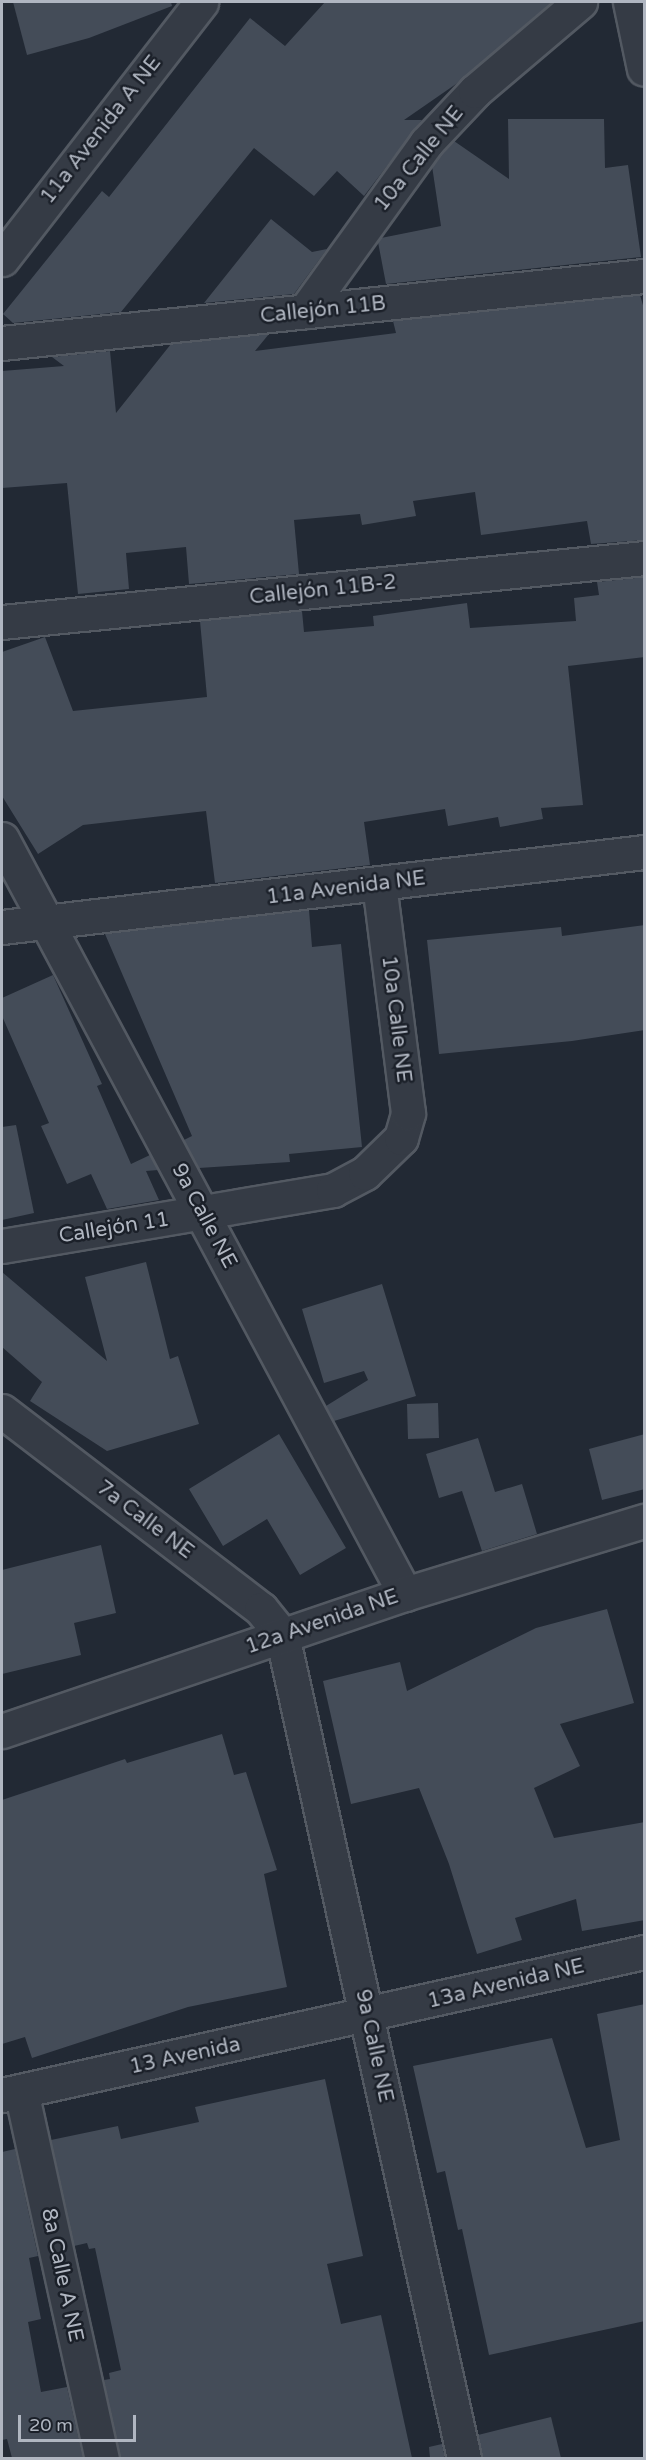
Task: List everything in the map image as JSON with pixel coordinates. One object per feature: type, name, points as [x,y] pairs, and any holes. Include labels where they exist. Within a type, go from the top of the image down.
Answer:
[{"type":"street","name":"11a Avenida A NE","points":[[2,259],[201,2]]},
{"type":"street","name":"10a Calle NE","points":[[305,312],[426,143],[475,91],[580,2]]},
{"type":"street","points":[[630,2],[645,69]]},
{"type":"street","name":"Callejón 11B","points":[[2,343],[645,276]]},
{"type":"street","name":"Callejón 11B-2","points":[[2,622],[645,558]]},
{"type":"street","name":"9a Calle NE","points":[[2,839],[405,1594]]},
{"type":"street","name":"11a Avenida NE","points":[[2,927],[645,852]]},
{"type":"street","name":"10a Calle NE","points":[[379,884],[408,1113],[401,1138],[390,1149]]},
{"type":"street","name":"Callejón 11","points":[[2,1246],[333,1190],[366,1173],[390,1149]]},
{"type":"street","name":"7a Calle NE","points":[[2,1412],[261,1609],[282,1635]]},
{"type":"street","name":"12a Avenida NE","points":[[2,1731],[405,1594],[645,1521]]},
{"type":"street","name":"9a Calle NE","points":[[282,1635],[368,2015],[464,2458]]},
{"type":"street","name":"13a Avenida NE","points":[[368,2015],[645,1952]]},
{"type":"street","name":"13 Avenida","points":[[11,2093],[368,2015]]},
{"type":"street","name":"8a Calle A NE","points":[[11,2093],[102,2458]]},
{"type":"building","points":[[13,2],[171,2],[172,6],[89,38],[27,55]]},
{"type":"building","points":[[325,2],[552,2],[456,84],[404,120],[422,120],[364,196],[337,171],[314,196],[254,148],[121,312],[13,323],[3,314],[102,191],[109,197],[250,18],[285,46]]},
{"type":"building","points":[[508,119],[604,119],[605,168],[628,165],[641,257],[386,284],[378,242],[381,238],[441,226],[432,166],[454,141],[509,179]]},
{"type":"building","points":[[271,219],[312,252],[327,249],[294,294],[204,303]]},
{"type":"building","points":[[640,295],[645,312],[645,540],[591,544],[587,521],[481,535],[475,492],[413,501],[416,516],[362,525],[360,514],[294,520],[299,574],[189,584],[186,547],[126,553],[129,589],[78,594],[67,483],[2,488],[2,371],[64,366],[52,357],[110,351],[116,413],[171,344],[269,334],[255,351],[396,333],[393,321]]},
{"type":"building","points":[[645,577],[645,657],[568,666],[583,805],[541,808],[543,819],[500,827],[498,817],[448,826],[445,809],[364,822],[370,865],[215,883],[206,811],[83,825],[38,854],[2,796],[2,652],[45,637],[73,711],[207,697],[200,621],[302,611],[304,632],[374,626],[373,616],[467,603],[470,628],[576,621],[574,598],[599,595],[597,582]]},
{"type":"building","points":[[309,910],[312,947],[341,944],[362,1147],[289,1154],[290,1162],[199,1168],[184,1140],[192,1136],[105,934]]},
{"type":"building","points":[[645,925],[645,1030],[572,1041],[439,1054],[427,940],[561,927],[562,936]]},
{"type":"building","points":[[53,975],[102,1084],[97,1086],[131,1164],[150,1155],[158,1170],[146,1171],[159,1200],[107,1209],[91,1174],[67,1184],[41,1126],[49,1123],[2,1016],[2,998]]},
{"type":"building","points":[[16,1125],[34,1213],[2,1220],[2,1127]]},
{"type":"building","points":[[146,1262],[170,1359],[178,1356],[199,1424],[107,1451],[30,1401],[42,1382],[2,1347],[2,1272],[107,1361],[85,1277]]},
{"type":"building","points":[[382,1284],[416,1396],[334,1421],[326,1406],[368,1380],[364,1371],[324,1383],[302,1309]]},
{"type":"building","points":[[438,1403],[439,1438],[408,1439],[407,1404]]},
{"type":"building","points":[[279,1434],[346,1548],[300,1575],[267,1519],[223,1546],[189,1489]]},
{"type":"building","points":[[645,1434],[645,1489],[602,1500],[589,1449]]},
{"type":"building","points":[[478,1438],[495,1492],[522,1484],[537,1534],[482,1551],[462,1491],[439,1498],[426,1454]]},
{"type":"building","points":[[101,1545],[116,1613],[74,1623],[81,1655],[2,1674],[2,1570]]},
{"type":"building","points":[[607,1609],[634,1703],[560,1724],[580,1766],[534,1788],[554,1838],[645,1822],[645,1920],[582,1931],[576,1899],[515,1918],[522,1940],[477,1954],[449,1864],[419,1788],[351,1804],[323,1681],[400,1662],[407,1691],[536,1628]]},
{"type":"building","points":[[222,1734],[234,1775],[246,1772],[277,1870],[264,1874],[287,1987],[188,2007],[32,2058],[25,2037],[2,2044],[2,1800],[125,1759],[127,1763]]},
{"type":"building","points":[[645,2004],[645,2321],[489,2355],[462,2229],[458,2230],[445,2171],[437,2173],[413,2066],[552,2038],[586,2148],[620,2140],[597,2014]]},
{"type":"building","points":[[325,2079],[363,2256],[327,2264],[341,2324],[381,2315],[412,2458],[120,2458],[104,2380],[110,2379],[109,2373],[121,2370],[95,2248],[89,2249],[87,2243],[74,2246],[51,2140],[118,2126],[121,2139],[199,2122],[195,2107]]},
{"type":"building","points":[[15,2149],[38,2256],[29,2258],[41,2319],[28,2322],[41,2392],[67,2387],[83,2458],[12,2458],[7,2439],[2,2440],[2,2152]]},
{"type":"building","points":[[551,2417],[561,2458],[482,2458],[478,2435]]},
{"type":"building","points":[[442,2444],[445,2458],[430,2458],[429,2447]]}]
